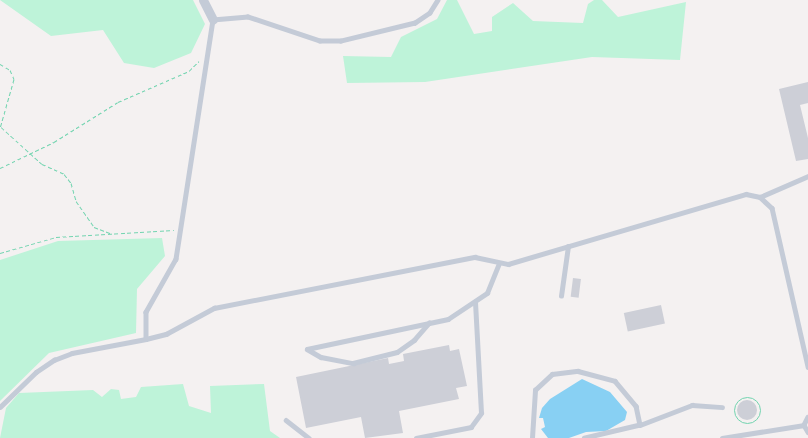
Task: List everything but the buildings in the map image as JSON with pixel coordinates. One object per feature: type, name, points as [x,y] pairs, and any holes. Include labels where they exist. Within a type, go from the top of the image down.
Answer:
[{"type":"street","points":[[204,0],[213,20]]},
{"type":"lane","points":[[146,339],[146,312],[176,259],[213,20],[248,17],[320,41],[341,41],[415,23],[430,13],[438,0]]},
{"type":"lane","points":[[760,197],[808,176]]},
{"type":"lane","points":[[0,407],[36,372],[54,360],[72,353],[166,334],[214,308],[475,257],[490,258],[499,264],[746,194],[760,197],[772,208],[808,367]]},
{"type":"lane","points":[[561,296],[568,246]]},
{"type":"lane","points":[[429,323],[414,340],[397,352],[354,363],[321,357],[307,348],[448,318],[475,303],[487,293],[499,264]]},
{"type":"lane","points":[[416,438],[471,427],[481,413],[475,303]]},
{"type":"lane","points":[[532,438],[535,390],[552,374],[578,371],[615,380],[636,406],[640,426]]},
{"type":"lane","points":[[585,438],[640,426],[692,404],[722,407]]},
{"type":"lane","points":[[804,425],[808,417]]},
{"type":"lane","points":[[286,420],[309,438]]},
{"type":"lane","points":[[804,425],[808,432]]},
{"type":"lane","points":[[722,438],[804,425]]},
{"type":"path","points":[[0,168],[54,142],[118,102],[189,71],[208,52]]},
{"type":"path","points":[[0,64],[10,70],[14,79],[0,127],[42,164],[64,174],[72,183],[76,201],[94,226],[113,234]]},
{"type":"path","points":[[0,253],[56,238],[182,230]]},
{"type":"path","points":[[744,397],[753,398],[760,407],[759,416],[753,422],[744,423],[734,414],[735,405],[744,397]]},
{"type":"green space","points":[[0,0],[193,0],[205,24],[191,53],[154,68],[124,63],[103,30],[51,36]]},
{"type":"green space","points":[[447,0],[457,0],[474,34],[492,31],[492,17],[513,3],[533,21],[583,23],[588,4],[594,0],[602,0],[618,17],[686,2],[680,60],[592,57],[425,82],[347,83],[343,56],[391,57],[401,37],[437,19]]},
{"type":"green space","points":[[162,238],[165,256],[137,289],[136,333],[49,353],[0,401],[0,260],[58,241]]},
{"type":"green space","points":[[183,384],[189,406],[211,413],[210,386],[264,384],[270,431],[280,438],[0,438],[6,408],[19,393],[93,390],[102,397],[111,389],[119,390],[121,399],[136,397],[141,387]]},
{"type":"water","points":[[582,379],[610,392],[627,412],[625,420],[606,431],[586,432],[569,438],[548,438],[541,429],[545,427],[543,418],[539,418],[542,408],[550,399]]}]
